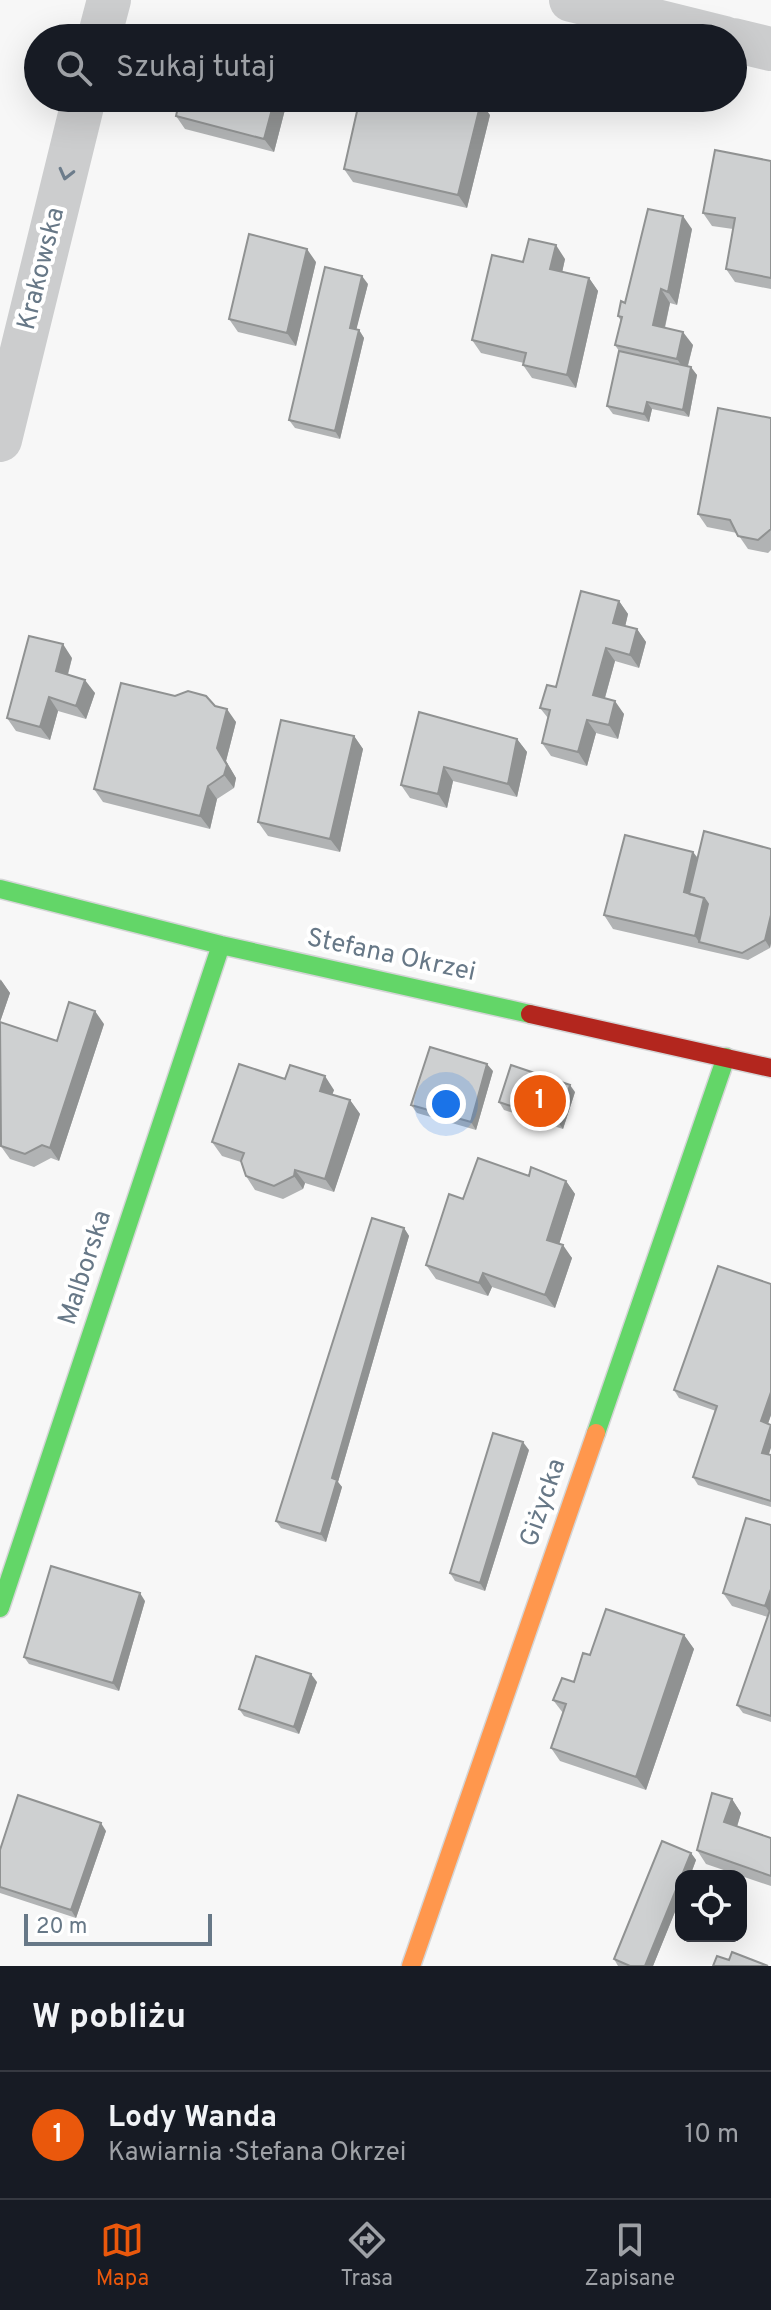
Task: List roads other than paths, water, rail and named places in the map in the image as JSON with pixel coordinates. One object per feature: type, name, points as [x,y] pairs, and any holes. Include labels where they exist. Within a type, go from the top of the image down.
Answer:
[{"type":"street","points":[[103,24],[109,0]]},
{"type":"street","points":[[571,0],[668,24]]},
{"type":"street","points":[[747,43],[771,49]]},
{"type":"street","name":"Krakowska","points":[[0,440],[81,112]]},
{"type":"street","name":"Stefana Okrzei","points":[[0,889],[221,945],[771,1068]]},
{"type":"street","name":"Malborska","points":[[0,1608],[221,945]]},
{"type":"street","name":"Giżycka","points":[[411,1966],[726,1057]]},
{"type":"place","name":"Lody Wanda","points":[[540,1101]]}]
